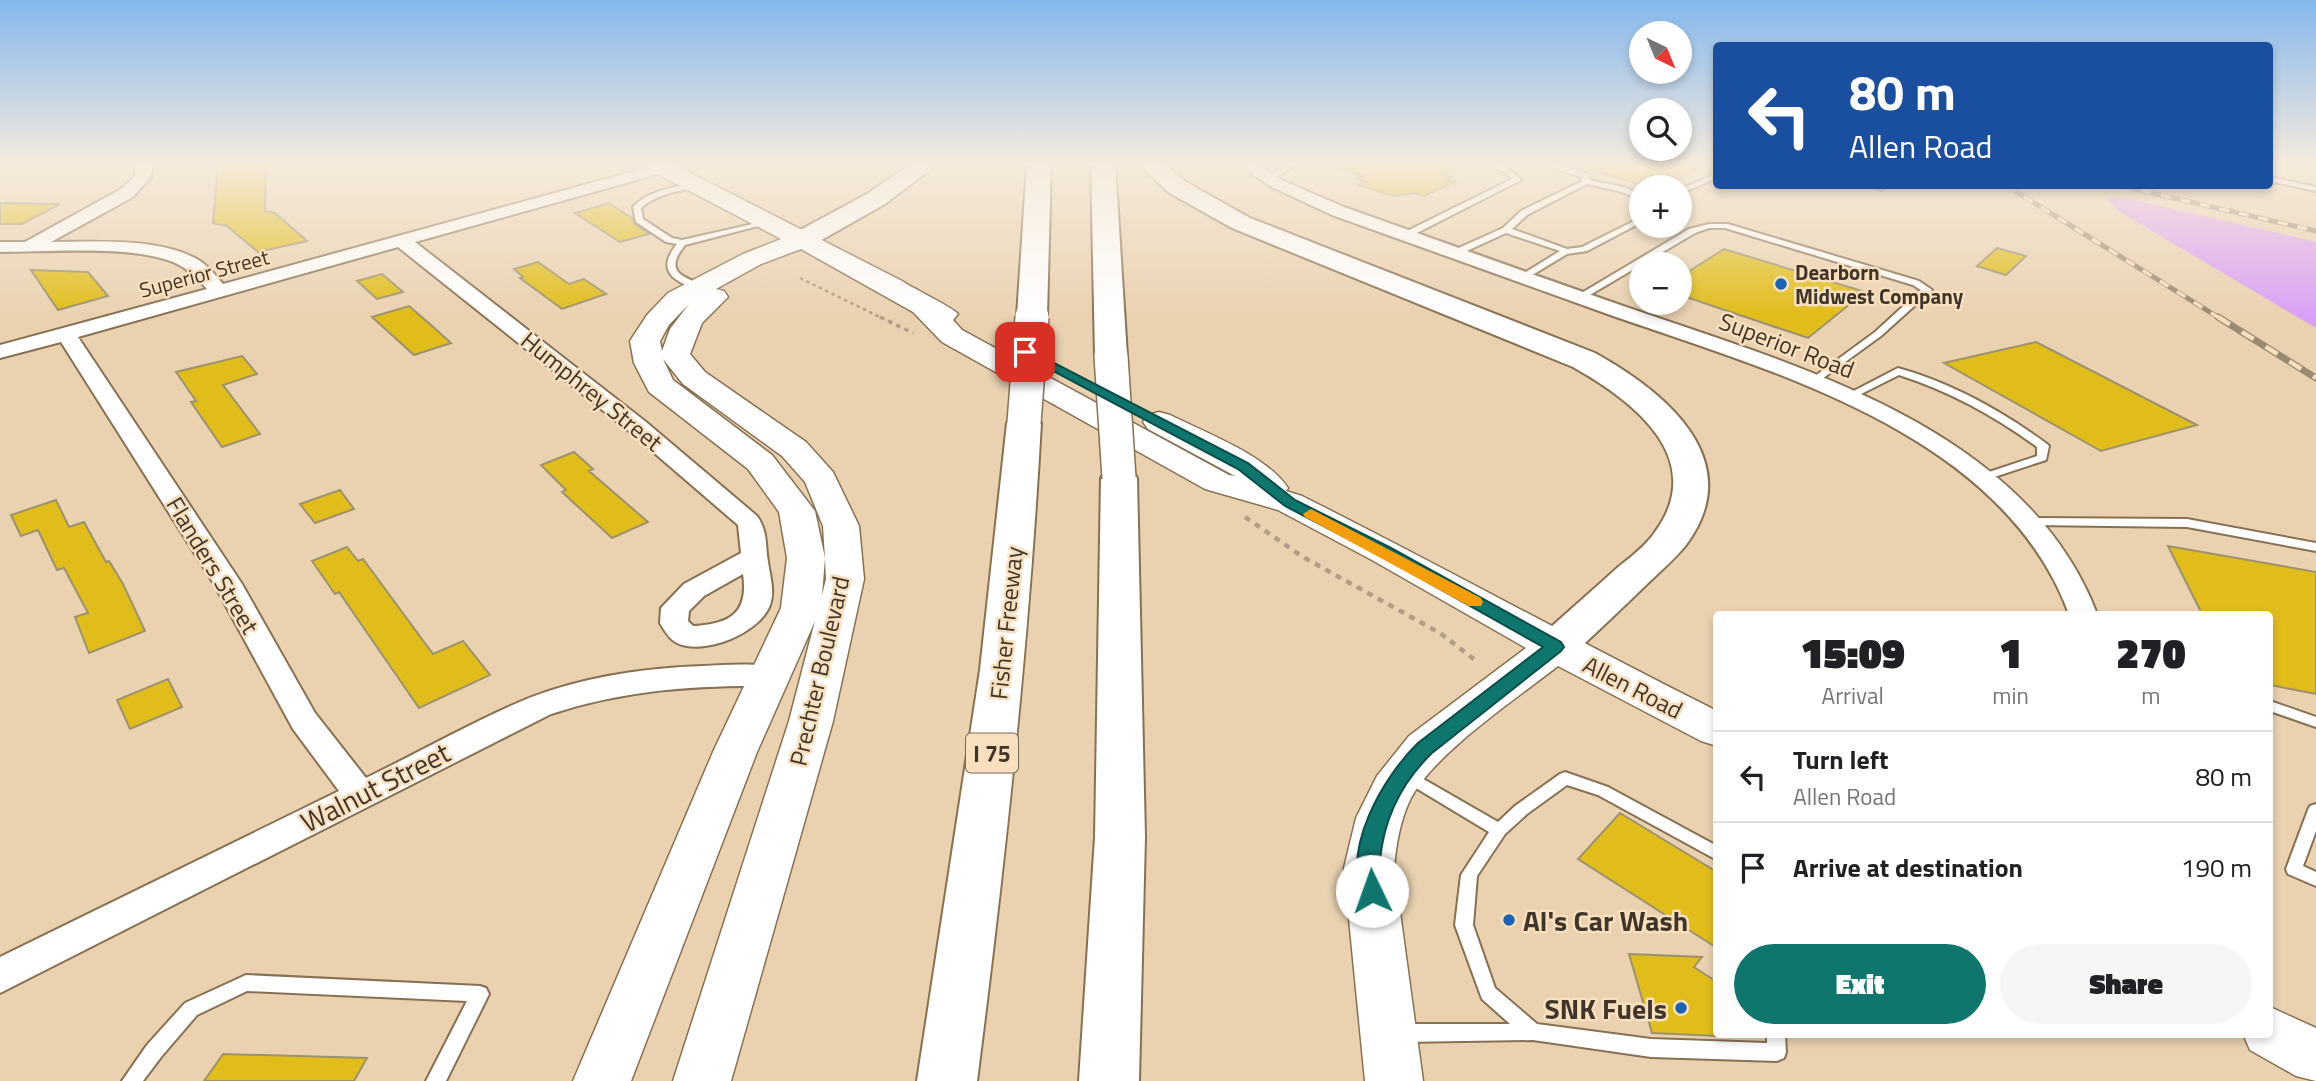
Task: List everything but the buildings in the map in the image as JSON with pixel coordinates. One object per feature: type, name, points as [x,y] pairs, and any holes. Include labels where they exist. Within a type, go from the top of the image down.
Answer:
[{"type":"highway","points":[[800,241],[850,213]]},
{"type":"highway","name":"Fisher Freeway","points":[[947,1081],[984,828],[1017,522],[1037,213]]},
{"type":"highway","points":[[1105,213],[1119,478],[1120,837],[1109,1081]]},
{"type":"highway","points":[[1224,213],[1241,223],[1584,360],[1635,391],[1669,424],[1678,437],[1691,475],[1686,513],[1660,551],[1555,647]]},
{"type":"main road","name":"Allen Road","points":[[748,213],[892,287],[923,306],[952,336],[1217,482],[1290,503],[1385,552],[1555,647],[1713,728]]},
{"type":"main road","name":"Prechter Boulevard","points":[[602,1081],[735,752],[801,608],[806,558],[797,512],[760,462],[660,385],[649,363],[645,341],[657,321],[678,299],[752,259],[800,241]]},
{"type":"main road","name":"Prechter Boulevard","points":[[702,1081],[811,720],[845,579],[841,526],[821,479],[794,449],[694,378],[675,355],[682,331],[698,308],[800,241]]},
{"type":"main road","points":[[1391,1057],[1369,868],[1371,842],[1380,811],[1403,772],[1425,748],[1555,647]]},
{"type":"main road","points":[[2273,1034],[2316,1057]]},
{"type":"street","points":[[29,247],[90,213]]},
{"type":"street","name":"Superior Street","points":[[0,352],[496,213]]},
{"type":"street","name":"Superior Road","points":[[1348,213],[1815,381],[1903,425],[1980,478],[2027,522],[2057,559],[2082,611]]},
{"type":"street","name":"Humphrey Street","points":[[402,241],[638,426],[748,521],[755,531],[754,557]]},
{"type":"street","points":[[0,247],[137,251],[172,256],[193,265],[220,292]]},
{"type":"street","name":"Flanders Street","points":[[66,334],[228,584],[304,721],[360,795]]},
{"type":"street","name":"Walnut Street","points":[[0,976],[492,728],[572,695],[612,684],[650,678],[771,676]]},
{"type":"lane","points":[[637,213],[639,220],[669,240],[682,243],[766,223]]},
{"type":"lane","points":[[1406,235],[1449,213]]},
{"type":"lane","points":[[1506,230],[1524,213]]},
{"type":"lane","points":[[1524,277],[1565,252],[1584,249],[1629,226]]},
{"type":"lane","points":[[1580,297],[1692,231],[1709,226],[1725,226],[1916,283],[1927,290],[1878,334],[1815,381]]},
{"type":"lane","points":[[1455,253],[1500,230],[1563,249],[1565,252]]},
{"type":"lane","points":[[682,243],[670,256],[668,265],[674,275],[700,288]]},
{"type":"lane","points":[[1849,396],[1898,371],[1935,384],[2021,429],[2043,446],[2042,458],[1980,478]]},
{"type":"lane","points":[[2027,522],[2187,523],[2316,547]]},
{"type":"lane","points":[[2273,707],[2316,722]]},
{"type":"lane","points":[[1403,772],[1499,830]]},
{"type":"lane","points":[[1533,1032],[1488,993],[1464,925],[1469,876],[1499,830],[1565,778],[1604,790],[1713,852]]},
{"type":"lane","points":[[2316,810],[2294,869],[2316,879]]},
{"type":"lane","points":[[132,1081],[191,1009],[246,983],[480,994],[436,1081]]},
{"type":"lane","points":[[1391,1057],[1533,1032],[1651,1048],[1777,1052],[1776,1038]]},
{"type":"shaded area","points":[[2122,213],[2192,213],[2316,242],[2316,328]]},
{"type":"railway","points":[[2051,213],[2221,319]]},
{"type":"railway","points":[[2240,213],[2316,231]]},
{"type":"railway","points":[[2218,317],[2316,378]]},
{"type":"slow traffic","points":[[1311,514],[1475,602]]},
{"type":"place","name":"Dearborn Midwest Company","points":[[1781,284]]},
{"type":"place","name":"Al's Car Wash","points":[[1509,920]]},
{"type":"place","name":"SNK Fuels","points":[[1681,1008]]},
{"type":"route","points":[[1025,352],[1243,466],[1290,503],[1385,552],[1555,647],[1408,764],[1380,811],[1371,842],[1369,868],[1372,891]]}]
